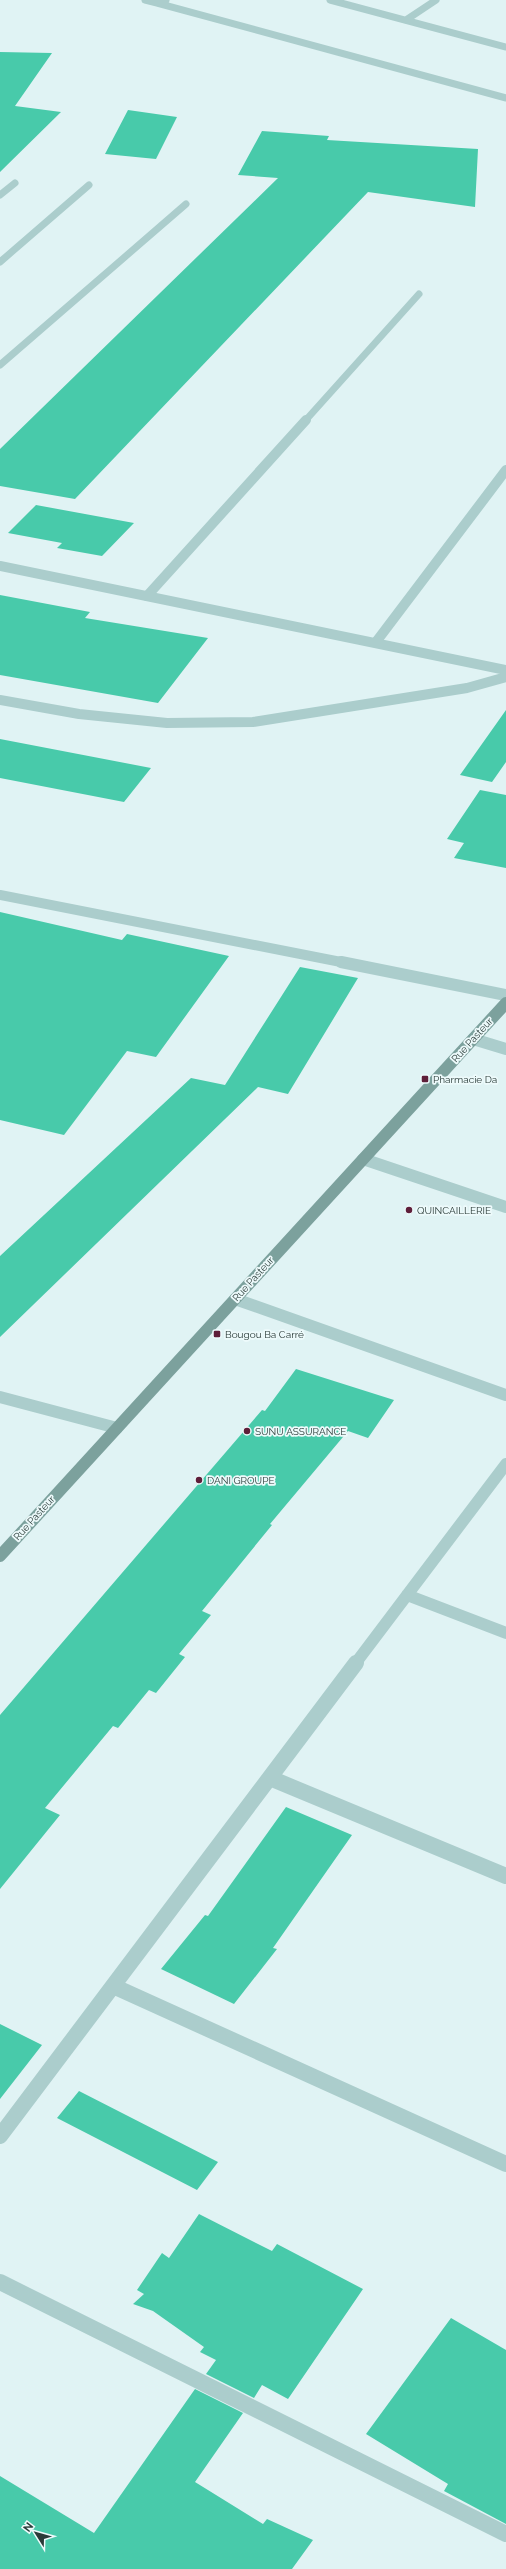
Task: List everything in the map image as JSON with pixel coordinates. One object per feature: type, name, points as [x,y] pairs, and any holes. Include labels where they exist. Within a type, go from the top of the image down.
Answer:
[{"type":"main road","name":"Rue Pasteur","points":[[0,1556],[506,1003]]},
{"type":"street","points":[[145,0],[506,98]]},
{"type":"street","points":[[157,4],[166,0]]},
{"type":"street","points":[[330,0],[506,47]]},
{"type":"street","points":[[406,20],[436,0]]},
{"type":"street","points":[[0,195],[15,183]]},
{"type":"street","points":[[0,262],[89,185]]},
{"type":"street","points":[[0,365],[186,204]]},
{"type":"street","points":[[147,596],[419,294]]},
{"type":"street","points":[[376,642],[506,470]]},
{"type":"street","points":[[0,566],[376,642],[506,670]]},
{"type":"street","points":[[0,700],[79,714],[167,724],[253,722],[467,688],[506,677]]},
{"type":"street","points":[[0,895],[506,995]]},
{"type":"street","points":[[473,1039],[506,1049]]},
{"type":"street","points":[[363,1159],[506,1207]]},
{"type":"street","points":[[235,1299],[506,1395]]},
{"type":"street","points":[[0,1397],[117,1428]]},
{"type":"street","points":[[0,2136],[506,1464]]},
{"type":"street","points":[[408,1595],[506,1633]]},
{"type":"street","points":[[270,1778],[506,1876]]},
{"type":"street","points":[[112,1986],[506,2164]]},
{"type":"street","points":[[0,2282],[506,2534]]},
{"type":"building","points":[[0,52],[52,53],[15,106],[61,112],[0,172]]},
{"type":"building","points":[[128,110],[177,117],[156,159],[105,154]]},
{"type":"building","points":[[262,131],[329,136],[327,140],[478,149],[475,207],[368,192],[75,499],[0,486],[0,449],[278,178],[238,175]]},
{"type":"building","points":[[36,505],[134,523],[102,556],[57,548],[62,543],[8,533]]},
{"type":"building","points":[[0,595],[90,612],[85,618],[208,638],[158,703],[0,675]]},
{"type":"building","points":[[506,710],[506,762],[492,782],[460,775]]},
{"type":"building","points":[[0,739],[151,768],[124,802],[0,778]]},
{"type":"building","points":[[480,790],[506,795],[506,868],[454,858],[464,843],[447,839]]},
{"type":"building","points":[[0,912],[122,940],[127,934],[229,956],[156,1057],[127,1051],[64,1135],[0,1120]]},
{"type":"building","points":[[300,967],[358,978],[288,1094],[258,1087],[0,1337],[0,1256],[191,1078],[225,1085]]},
{"type":"building","points":[[296,1369],[394,1400],[368,1438],[348,1431],[270,1524],[272,1525],[202,1611],[211,1615],[179,1654],[185,1657],[156,1693],[149,1690],[118,1728],[113,1726],[45,1808],[60,1815],[0,1889],[0,1715],[262,1410],[265,1411]]},
{"type":"building","points":[[286,1807],[352,1835],[273,1948],[277,1949],[234,2004],[161,1969],[205,1915],[208,1916]]},
{"type":"building","points":[[0,2024],[42,2045],[0,2099]]},
{"type":"building","points":[[79,2091],[218,2162],[197,2190],[57,2118]]},
{"type":"building","points":[[199,2214],[272,2251],[277,2244],[363,2289],[288,2399],[262,2385],[254,2398],[206,2374],[216,2360],[200,2352],[204,2347],[153,2311],[133,2304],[144,2294],[137,2290],[162,2253],[169,2258]]},
{"type":"building","points":[[451,2318],[506,2350],[506,2524],[444,2491],[448,2484],[366,2434]]},
{"type":"building","points":[[195,2389],[243,2413],[195,2482],[263,2524],[267,2519],[313,2540],[292,2569],[0,2569],[0,2476],[94,2533]]},
{"type":"place","name":"Pharmacie Da","points":[[425,1079]]},
{"type":"place","name":"QUINCAILLERIE","points":[[409,1210]]},
{"type":"place","name":"Bougou Ba Carré","points":[[217,1334]]},
{"type":"place","name":"SUNU ASSURANCE","points":[[247,1431]]},
{"type":"place","name":"DANI GROUPE","points":[[199,1480]]}]
